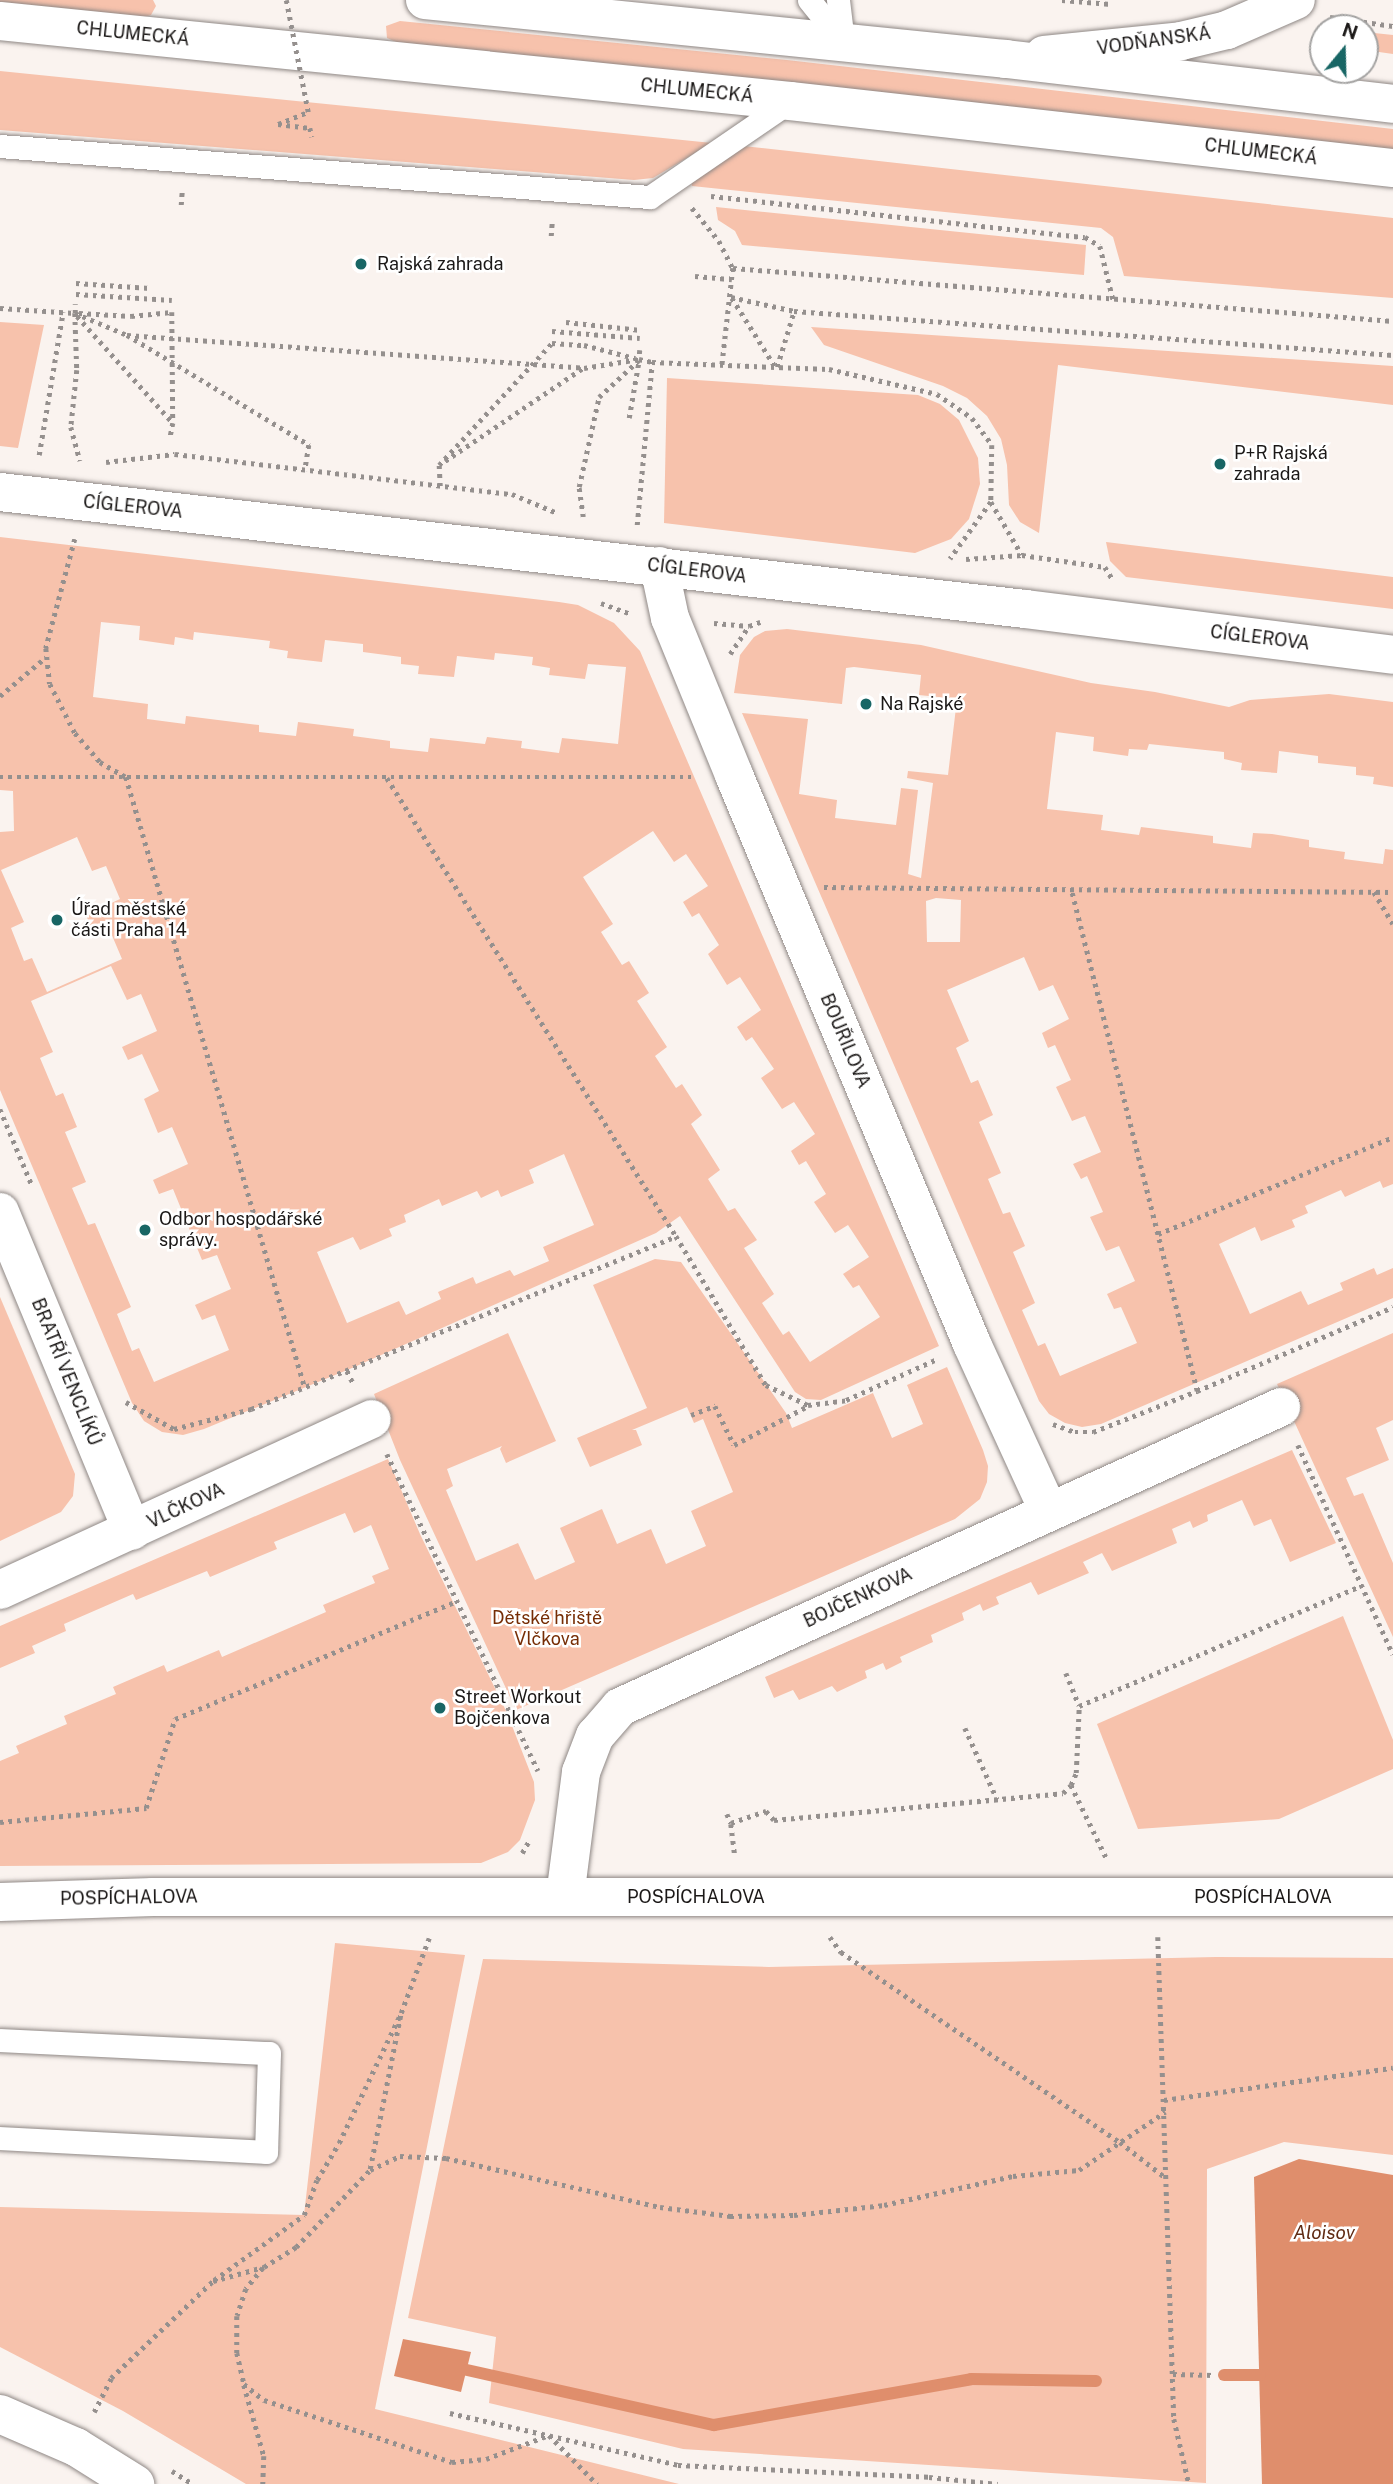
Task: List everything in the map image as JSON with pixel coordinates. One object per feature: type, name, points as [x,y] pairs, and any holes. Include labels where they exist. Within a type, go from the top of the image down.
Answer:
[{"type":"street","points":[[425,0],[1006,59],[1393,104]]},
{"type":"street","name":"VODŇANSKÁ","points":[[1006,59],[1181,41],[1227,30],[1296,0]]},
{"type":"street","name":"CHLUMECKÁ","points":[[0,21],[790,101],[1393,168]]},
{"type":"street","name":"CÍGLEROVA","points":[[0,492],[659,566],[946,602],[1025,608],[1393,655]]},
{"type":"street","name":"BOUŘILOVA","points":[[659,566],[670,618],[734,775],[972,1345],[1048,1510]]},
{"type":"street","name":"BRATŘÍ VENCLÍKŮ","points":[[0,1212],[132,1531]]},
{"type":"street","name":"BOJČENKOVA","points":[[565,1897],[581,1772],[595,1736],[620,1707],[1048,1510],[1281,1407]]},
{"type":"street","name":"VLČKOVA","points":[[0,1590],[371,1419]]},
{"type":"street","name":"POSPÍCHALOVA","points":[[0,1902],[153,1897],[1393,1896]]},
{"type":"street","points":[[0,2414],[76,2447],[135,2484]]},
{"type":"lane","points":[[809,0],[843,42]]},
{"type":"lane","points":[[838,0],[843,42]]},
{"type":"lane","points":[[0,146],[650,197],[790,101]]},
{"type":"lane","points":[[0,2040],[269,2053],[266,2152],[0,2138]]},
{"type":"path","points":[[286,0],[308,112],[278,124],[310,128]]},
{"type":"path","points":[[1062,0],[1120,5]]},
{"type":"path","points":[[650,197],[687,202],[701,195],[1085,237],[1100,246],[1113,299]]},
{"type":"path","points":[[687,202],[719,240],[733,268],[722,366]]},
{"type":"path","points":[[733,268],[1393,321]]},
{"type":"path","points":[[695,276],[732,279]]},
{"type":"path","points":[[76,283],[150,288]]},
{"type":"path","points":[[76,293],[172,300]]},
{"type":"path","points":[[731,297],[794,311],[1393,355]]},
{"type":"path","points":[[731,297],[777,368]]},
{"type":"path","points":[[75,304],[77,370],[71,427],[80,463]]},
{"type":"path","points":[[0,308],[131,316],[172,312],[173,423],[170,439]]},
{"type":"path","points":[[777,368],[794,311]]},
{"type":"path","points":[[38,460],[63,312]]},
{"type":"path","points":[[75,313],[127,335],[309,445],[305,471]]},
{"type":"path","points":[[75,313],[173,423]]},
{"type":"path","points":[[566,322],[641,330]]},
{"type":"path","points":[[552,331],[640,338]]},
{"type":"path","points":[[127,335],[584,368],[639,359]]},
{"type":"path","points":[[440,486],[439,465],[552,343],[584,345],[652,362],[829,369],[937,394],[972,418],[992,445],[991,502],[1022,555]]},
{"type":"path","points":[[629,418],[640,350]]},
{"type":"path","points":[[572,519],[584,524],[579,487],[599,397],[639,359]]},
{"type":"path","points":[[636,531],[652,362]]},
{"type":"path","points":[[439,465],[584,368]]},
{"type":"path","points":[[101,464],[110,459],[176,454],[512,494],[560,514]]},
{"type":"path","points":[[946,602],[950,560],[991,502]]},
{"type":"path","points":[[76,534],[46,657],[50,684],[75,733],[100,762],[126,778],[305,1388]]},
{"type":"path","points":[[727,666],[729,656],[750,626]]},
{"type":"path","points":[[0,696],[46,657]]},
{"type":"path","points":[[0,777],[734,775]]},
{"type":"path","points":[[387,778],[676,1236],[766,1385],[808,1405]]},
{"type":"path","points":[[781,887],[1393,892]]},
{"type":"path","points":[[1071,889],[1197,1391]]},
{"type":"path","points":[[1374,892],[1393,924]]},
{"type":"path","points":[[0,1109],[37,1197]]},
{"type":"path","points":[[1158,1234],[1393,1137]]},
{"type":"path","points":[[122,1393],[127,1405],[174,1429],[251,1409],[676,1236]]},
{"type":"path","points":[[1047,1420],[1075,1432],[1093,1432],[1197,1391],[1393,1307]]},
{"type":"path","points":[[691,1415],[715,1406],[734,1445],[808,1405],[846,1400],[972,1345]]},
{"type":"path","points":[[1262,1363],[1360,1586],[1393,1654]]},
{"type":"path","points":[[371,1419],[539,1773]]},
{"type":"path","points":[[1079,1706],[1360,1586]]},
{"type":"path","points":[[0,1822],[146,1808],[176,1719],[456,1602]]},
{"type":"path","points":[[731,1824],[766,1811],[774,1820],[1063,1793],[1071,1785],[1076,1773],[1079,1706],[1066,1673]]},
{"type":"path","points":[[965,1728],[997,1799]]},
{"type":"path","points":[[1071,1785],[1107,1858]]},
{"type":"path","points":[[727,1814],[731,1824],[737,1868]]},
{"type":"path","points":[[533,1835],[520,1853],[570,1853]]},
{"type":"path","points":[[90,2419],[111,2378],[213,2281],[304,2215],[317,2180],[339,2143],[401,2013],[444,1896]]},
{"type":"path","points":[[800,1896],[841,1952],[1120,2142],[1166,2178]]},
{"type":"path","points":[[1156,1898],[1166,2112],[1174,2419],[1189,2484]]},
{"type":"path","points":[[370,2170],[401,2013]]},
{"type":"path","points":[[1164,2100],[1393,2068]]},
{"type":"path","points":[[213,2281],[264,2267],[296,2248],[370,2170],[400,2156],[446,2158],[660,2207],[730,2216],[794,2215],[884,2205],[1013,2176],[1079,2170],[1166,2112]]},
{"type":"path","points":[[263,2484],[264,2456],[237,2353],[237,2316],[246,2289],[264,2267]]},
{"type":"path","points":[[1173,2374],[1214,2375]]},
{"type":"path","points":[[244,2384],[264,2400],[452,2462],[485,2459],[549,2435]]},
{"type":"path","points":[[450,2413],[678,2465],[929,2477],[998,2484]]},
{"type":"path","points":[[549,2435],[597,2484]]},
{"type":"green space","points":[[0,0],[153,0],[156,6],[151,15],[142,18],[0,3]]},
{"type":"green space","points":[[400,21],[787,60],[1393,129],[1393,152],[396,42],[387,38],[386,26]]},
{"type":"green space","points":[[1379,34],[1393,35],[1393,54],[1379,52]]},
{"type":"green space","points":[[0,71],[712,143],[653,178],[634,180],[0,130]]},
{"type":"green space","points":[[743,146],[1393,218],[1393,298],[1124,276],[1113,237],[1101,228],[692,186],[691,181]]},
{"type":"green space","points":[[716,207],[1086,245],[1084,275],[742,245],[735,231],[718,220]]},
{"type":"green space","points":[[0,322],[44,325],[18,448],[0,446]]},
{"type":"green space","points":[[811,327],[1393,366],[1393,405],[1058,365],[1039,533],[1020,522],[1009,505],[1007,465],[1001,439],[987,416],[967,398],[943,386],[824,345]]},
{"type":"green space","points":[[667,378],[918,395],[940,404],[959,420],[978,458],[980,484],[969,519],[951,539],[915,553],[664,523]]},
{"type":"green space","points":[[0,537],[559,602],[578,605],[614,623],[640,651],[939,1346],[821,1400],[806,1399],[795,1392],[680,1216],[656,1233],[352,1368],[204,1429],[183,1435],[162,1432],[144,1421],[132,1403],[0,1090],[0,832],[14,831],[13,791],[0,790]],"holes":[[[101,622],[140,626],[139,640],[174,645],[175,637],[193,640],[194,632],[270,641],[269,648],[288,651],[287,658],[322,662],[325,640],[363,644],[363,652],[401,657],[401,664],[419,666],[418,674],[454,677],[457,656],[494,660],[495,653],[533,657],[532,665],[550,668],[549,675],[585,679],[588,664],[626,667],[618,744],[562,738],[559,753],[521,748],[522,741],[487,737],[485,744],[430,738],[428,752],[390,748],[390,741],[353,736],[354,729],[298,722],[296,736],[259,732],[259,725],[186,716],[185,724],[147,719],[148,704],[93,697]],[[653,831],[674,862],[686,854],[708,886],[683,902],[692,917],[699,913],[719,945],[708,954],[727,985],[740,977],[761,1010],[737,1027],[746,1041],[752,1037],[774,1069],[761,1078],[782,1109],[794,1102],[815,1134],[791,1151],[799,1165],[806,1161],[826,1194],[814,1202],[835,1233],[848,1225],[869,1257],[843,1274],[853,1288],[859,1285],[880,1317],[810,1362],[789,1331],[783,1335],[762,1303],[774,1294],[744,1248],[757,1240],[735,1208],[728,1211],[708,1179],[720,1170],[691,1124],[702,1115],[682,1084],[676,1088],[655,1056],[667,1047],[637,1001],[649,993],[629,961],[622,965],[601,932],[613,924],[583,877]],[[77,837],[92,871],[106,866],[120,899],[86,915],[93,932],[108,926],[122,959],[47,992],[32,958],[24,961],[11,928],[24,922],[1,870]],[[111,966],[127,1000],[141,994],[157,1031],[122,1047],[128,1060],[142,1054],[159,1091],[144,1099],[158,1133],[172,1127],[188,1164],[153,1180],[159,1194],[173,1189],[202,1260],[217,1255],[231,1289],[195,1305],[202,1320],[215,1315],[229,1350],[154,1382],[139,1348],[132,1351],[117,1314],[131,1307],[95,1223],[88,1225],[72,1188],[86,1182],[65,1132],[77,1127],[63,1093],[56,1096],[40,1058],[53,1052],[31,1001]],[[564,1154],[594,1225],[543,1247],[549,1261],[514,1276],[510,1270],[476,1284],[473,1277],[438,1292],[441,1299],[406,1315],[399,1301],[347,1323],[317,1252],[353,1237],[360,1250],[392,1236],[389,1229],[406,1222],[404,1215],[439,1199],[442,1206],[477,1191],[481,1198],[498,1190],[501,1197],[534,1183],[529,1170]]]},
{"type":"green space","points":[[1106,542],[1393,577],[1393,609],[1126,577],[1110,561]]},
{"type":"green space","points":[[787,629],[921,645],[1091,683],[1229,707],[1250,700],[1329,694],[1393,702],[1393,787],[1373,784],[1374,777],[1356,775],[1356,767],[1318,763],[1318,756],[1279,751],[1277,773],[1241,770],[1242,763],[1224,759],[1224,752],[1149,744],[1147,750],[1129,749],[1128,756],[1093,751],[1094,737],[1056,732],[1047,809],[1103,815],[1101,830],[1139,835],[1141,827],[1213,836],[1213,843],[1251,848],[1253,833],[1272,834],[1309,840],[1309,847],[1345,852],[1344,859],[1383,864],[1385,849],[1393,850],[1393,1184],[1383,1188],[1380,1181],[1345,1197],[1341,1190],[1305,1206],[1308,1213],[1292,1220],[1295,1227],[1261,1241],[1255,1227],[1219,1244],[1250,1314],[1301,1291],[1308,1305],[1343,1290],[1340,1283],[1374,1268],[1377,1275],[1393,1268],[1393,1298],[1101,1424],[1082,1427],[1065,1423],[1049,1414],[1039,1401],[742,713],[808,719],[799,794],[837,800],[835,818],[896,825],[901,788],[918,790],[908,874],[921,878],[933,783],[907,778],[908,771],[948,775],[957,699],[919,695],[921,675],[854,667],[846,668],[842,704],[734,693],[740,655],[754,637],[765,631]],"holes":[[[936,898],[961,900],[960,942],[927,942],[926,901]],[[1024,957],[1039,991],[1053,985],[1069,1019],[1042,1033],[1048,1048],[1055,1045],[1071,1080],[1056,1087],[1072,1121],[1085,1116],[1101,1152],[1073,1164],[1081,1179],[1087,1176],[1103,1212],[1090,1217],[1106,1251],[1119,1246],[1135,1281],[1107,1294],[1114,1309],[1121,1307],[1137,1343],[1060,1376],[1045,1343],[1038,1346],[1022,1310],[1035,1303],[1013,1252],[1025,1246],[1010,1212],[1003,1214],[988,1179],[1001,1173],[979,1122],[993,1115],[978,1080],[971,1083],[956,1048],[969,1041],[947,990]]]},
{"type":"green space","name":"Dětské hřiště Vlčkova","points":[[655,1259],[681,1262],[786,1413],[792,1428],[873,1393],[892,1438],[923,1424],[907,1385],[947,1367],[983,1450],[988,1466],[987,1482],[980,1499],[955,1519],[516,1710],[400,1460],[374,1394],[508,1333],[556,1441],[506,1463],[500,1449],[502,1446],[447,1469],[453,1486],[446,1490],[476,1561],[518,1543],[535,1580],[575,1562],[560,1528],[602,1509],[617,1544],[651,1529],[666,1564],[706,1546],[691,1511],[733,1492],[703,1419],[694,1423],[687,1407],[632,1430],[636,1430],[642,1445],[590,1467],[577,1438],[647,1408],[593,1285]]},
{"type":"green space","points":[[0,1297],[75,1474],[73,1496],[61,1512],[0,1541]]},
{"type":"green space","points":[[1393,1333],[1393,1420],[1376,1428],[1389,1460],[1346,1478],[1354,1496],[1363,1493],[1393,1563],[1393,1637],[1277,1384]]},
{"type":"green space","points":[[1292,1450],[1336,1543],[1290,1562],[1271,1519],[1254,1526],[1242,1500],[1207,1515],[1208,1521],[1193,1528],[1190,1521],[1172,1529],[1177,1543],[1112,1571],[1102,1553],[1083,1562],[1089,1573],[1038,1595],[1031,1582],[996,1597],[999,1604],[983,1611],[980,1604],[962,1613],[964,1620],[931,1635],[933,1642],[900,1657],[902,1662],[886,1670],[883,1663],[865,1671],[867,1678],[837,1692],[832,1686],[799,1700],[793,1690],[774,1698],[765,1677]]},
{"type":"green space","points":[[388,1459],[420,1534],[507,1713],[534,1782],[535,1800],[520,1840],[508,1852],[481,1863],[0,1866],[0,1761],[19,1753],[16,1746],[67,1724],[64,1716],[116,1694],[113,1687],[164,1665],[167,1672],[219,1650],[222,1657],[326,1612],[323,1605],[375,1583],[372,1576],[389,1569],[371,1525],[354,1533],[345,1513],[274,1542],[277,1549],[210,1577],[207,1571],[136,1600],[133,1594],[64,1624],[66,1631],[32,1646],[35,1653],[0,1668],[0,1626]]},
{"type":"green space","points":[[1343,1616],[1393,1740],[1393,1769],[1279,1819],[1138,1829],[1097,1724]]},
{"type":"green space","points":[[335,1943],[465,1955],[375,2409],[679,2484],[246,2484],[123,2411],[0,2347],[0,2207],[304,2215]]},
{"type":"green space","points":[[1216,1957],[1393,1958],[1393,2155],[1284,2142],[1207,2169],[1206,2483],[683,2449],[489,2403],[496,2337],[408,2318],[483,1959],[769,1967]]},
{"type":"water","name":"Aloisov","points":[[1299,2159],[1393,2175],[1393,2484],[1262,2484],[1254,2177]]},
{"type":"water","points":[[403,2339],[471,2352],[461,2392],[394,2376]]},
{"type":"waterway","points":[[467,2370],[714,2425],[971,2379],[1096,2381]]},
{"type":"waterway","points":[[1224,2375],[1260,2375]]},
{"type":"place","name":"Rajská zahrada","points":[[361,264]]},
{"type":"place","name":"P+R Rajská zahrada","points":[[1220,464]]},
{"type":"place","name":"Na Rajské","points":[[866,704]]},
{"type":"place","name":"Úřad městské části Praha 14","points":[[57,920]]},
{"type":"place","name":"Odbor hospodářské správy.","points":[[145,1230]]},
{"type":"place","name":"Street Workout Bojčenkova","points":[[440,1708]]}]
